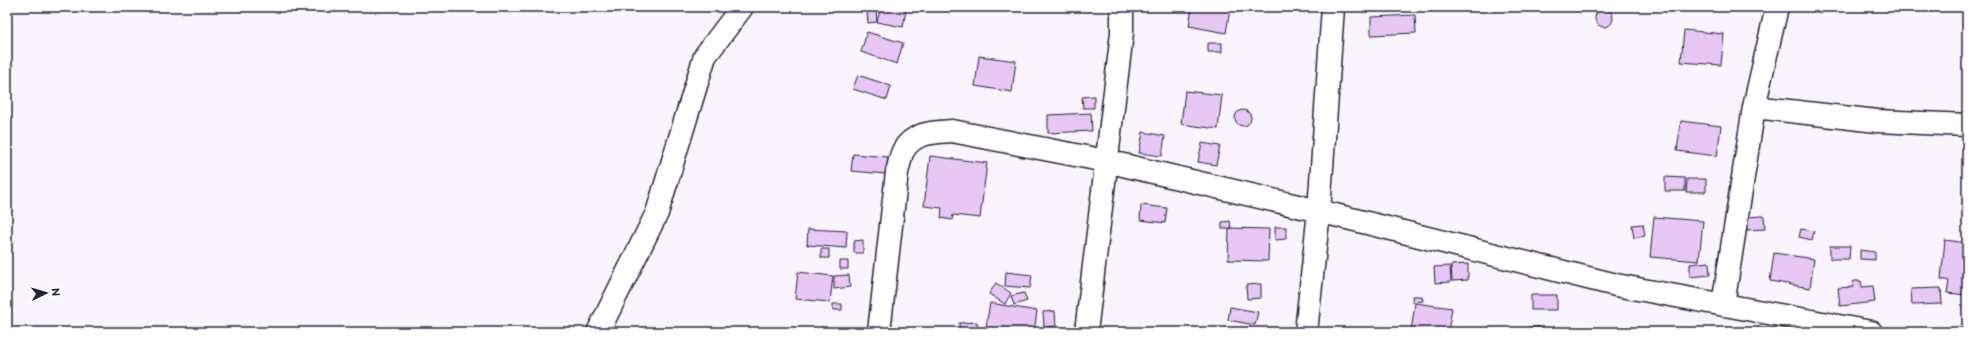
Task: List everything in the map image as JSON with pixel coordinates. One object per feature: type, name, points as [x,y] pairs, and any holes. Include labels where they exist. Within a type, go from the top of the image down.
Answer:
[{"type":"street","points":[[598,332],[657,213],[705,56],[742,7]]},
{"type":"street","points":[[1086,332],[1122,33],[1122,7]]},
{"type":"street","points":[[1306,332],[1319,211],[1333,7]]},
{"type":"street","points":[[1723,305],[1754,107],[1777,7]]},
{"type":"street","points":[[1754,107],[1877,122],[1967,125]]},
{"type":"street","points":[[879,332],[897,172],[903,151],[915,137],[932,132],[952,131],[1106,162],[1319,211],[1616,285],[1871,332]]},
{"type":"building","points":[[881,7],[906,10],[903,27],[877,22]]},
{"type":"building","points":[[1192,7],[1213,7],[1230,10],[1226,33],[1189,26]]},
{"type":"building","points":[[1604,9],[1610,12],[1613,18],[1610,24],[1604,27],[1598,24],[1595,18],[1598,12]]},
{"type":"building","points":[[867,10],[876,10],[877,22],[868,23]]},
{"type":"building","points":[[1415,15],[1416,33],[1371,35],[1371,17]]},
{"type":"building","points":[[1684,30],[1724,34],[1721,65],[1681,62]]},
{"type":"building","points":[[867,32],[903,43],[897,64],[861,52]]},
{"type":"building","points":[[1208,43],[1222,43],[1222,52],[1208,52]]},
{"type":"building","points":[[979,56],[1016,61],[1012,92],[975,86]]},
{"type":"building","points":[[858,75],[891,86],[887,100],[853,89]]},
{"type":"building","points":[[1185,91],[1222,95],[1218,129],[1181,124]]},
{"type":"building","points":[[1094,96],[1094,108],[1083,108],[1082,97]]},
{"type":"building","points":[[1240,110],[1246,110],[1251,115],[1249,124],[1246,126],[1240,126],[1235,121],[1235,115]]},
{"type":"building","points":[[1091,113],[1092,131],[1048,133],[1048,115]]},
{"type":"building","points":[[1681,121],[1721,126],[1717,156],[1677,151]]},
{"type":"building","points":[[1143,132],[1165,136],[1162,156],[1139,153]]},
{"type":"building","points":[[1202,143],[1220,146],[1216,165],[1198,162]]},
{"type":"building","points":[[853,154],[888,157],[886,174],[851,171]]},
{"type":"building","points":[[930,156],[987,163],[980,218],[953,215],[952,220],[941,218],[942,208],[924,206]]},
{"type":"building","points":[[1665,177],[1685,178],[1685,191],[1665,191]]},
{"type":"building","points":[[1687,179],[1706,179],[1706,192],[1686,192]]},
{"type":"building","points":[[1141,205],[1167,208],[1165,223],[1140,220]]},
{"type":"building","points":[[1764,216],[1765,229],[1745,230],[1745,217]]},
{"type":"building","points":[[1654,217],[1703,221],[1699,261],[1650,257]]},
{"type":"building","points":[[1230,221],[1231,229],[1222,229],[1222,222]]},
{"type":"building","points":[[1643,224],[1645,236],[1634,238],[1632,225]]},
{"type":"building","points":[[1275,227],[1286,227],[1286,239],[1275,240]]},
{"type":"building","points":[[1229,228],[1269,229],[1268,261],[1228,260]]},
{"type":"building","points":[[808,229],[847,231],[846,248],[807,245]]},
{"type":"building","points":[[1801,229],[1814,231],[1812,240],[1799,237]]},
{"type":"building","points":[[863,240],[863,253],[854,253],[854,241]]},
{"type":"building","points":[[1945,240],[1967,243],[1967,295],[1947,293],[1949,281],[1941,279]]},
{"type":"building","points":[[1830,246],[1850,246],[1849,259],[1830,259]]},
{"type":"building","points":[[821,249],[829,249],[829,258],[821,258]]},
{"type":"building","points":[[1860,250],[1875,252],[1875,260],[1860,259]]},
{"type":"building","points":[[1774,253],[1814,259],[1810,288],[1770,281]]},
{"type":"building","points":[[840,261],[848,261],[848,269],[840,269]]},
{"type":"building","points":[[1709,262],[1710,275],[1690,277],[1690,264]]},
{"type":"building","points":[[1468,264],[1468,280],[1452,281],[1451,265]]},
{"type":"building","points":[[1450,266],[1451,282],[1435,283],[1434,267]]},
{"type":"building","points":[[798,272],[833,276],[830,302],[795,299]]},
{"type":"building","points":[[1006,272],[1032,275],[1030,288],[1005,286]]},
{"type":"building","points":[[849,275],[850,287],[834,289],[834,276]]},
{"type":"building","points":[[1853,281],[1861,281],[1862,287],[1873,286],[1875,302],[1840,306],[1838,288],[1853,287]]},
{"type":"building","points":[[996,283],[1011,293],[1005,304],[989,294]]},
{"type":"building","points":[[1261,284],[1261,298],[1247,299],[1246,285]]},
{"type":"building","points":[[1941,288],[1942,304],[1912,305],[1911,289]]},
{"type":"building","points":[[1024,293],[1027,301],[1014,305],[1011,296]]},
{"type":"building","points":[[1531,295],[1557,295],[1557,310],[1531,310]]},
{"type":"building","points":[[1412,296],[1422,296],[1423,301],[1413,302]]},
{"type":"building","points":[[990,303],[1037,311],[1034,332],[985,332]]},
{"type":"building","points":[[1415,303],[1452,308],[1448,332],[1411,332]]},
{"type":"building","points":[[833,304],[842,304],[842,310],[833,310]]},
{"type":"building","points":[[1230,307],[1258,312],[1255,325],[1228,320]]},
{"type":"building","points":[[1055,311],[1056,326],[1044,327],[1043,312]]},
{"type":"building","points":[[977,322],[978,332],[960,332],[959,323]]},
{"type":"building","points":[[1528,327],[1540,327],[1540,332],[1528,332]]}]
